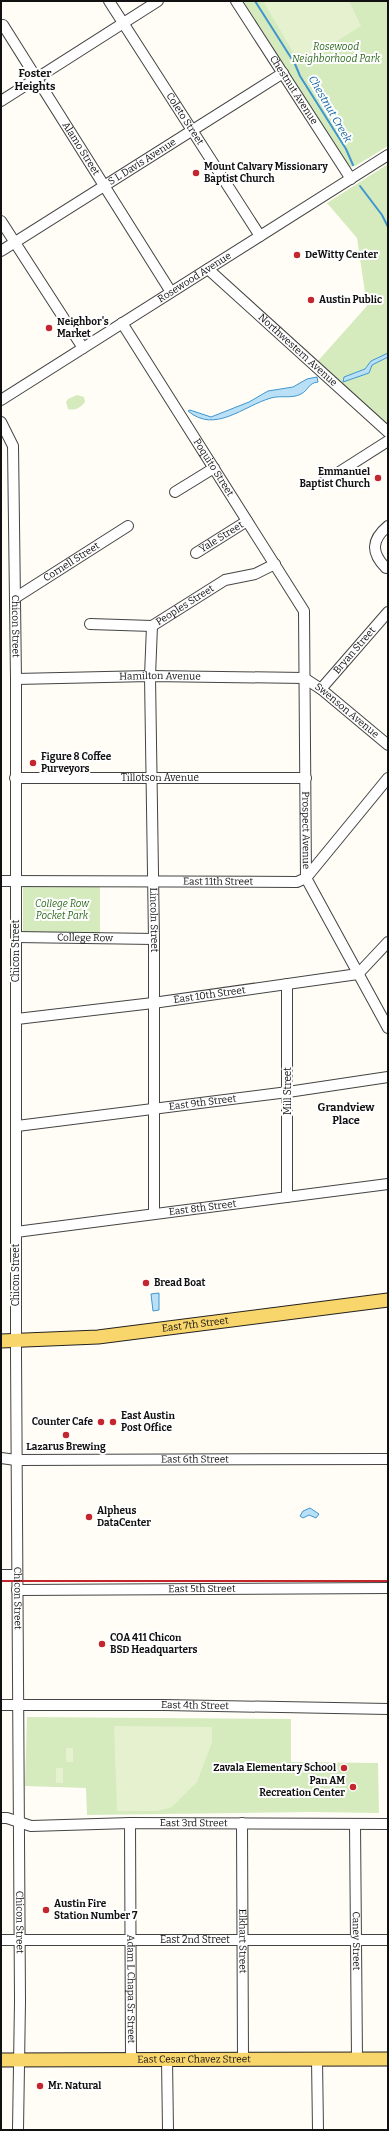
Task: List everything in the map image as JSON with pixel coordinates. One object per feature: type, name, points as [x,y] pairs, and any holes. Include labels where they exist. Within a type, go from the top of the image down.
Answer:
[{"type":"main road","name":"East 7th Street","points":[[1,1340],[98,1337],[388,1300]]},
{"type":"main road","name":"East Cesar Chavez Street","points":[[1,2060],[388,2059]]},
{"type":"street","name":"Coleto Street","points":[[110,1],[191,131],[260,236]]},
{"type":"street","points":[[1,101],[158,1]]},
{"type":"street","name":"Chestnut Avenue","points":[[236,1],[351,179]]},
{"type":"street","name":"Alamo Street","points":[[3,25],[171,292]]},
{"type":"street","name":"S L Davis Avenue","points":[[1,251],[283,73]]},
{"type":"street","name":"Rosewood Avenue","points":[[1,400],[388,155]]},
{"type":"street","points":[[1,221],[83,348]]},
{"type":"street","name":"Northwestern Avenue","points":[[208,269],[388,432]]},
{"type":"street","name":"Poquito Street","points":[[122,323],[304,611]]},
{"type":"street","name":"Chicon Street","points":[[1,422],[13,446],[16,679],[15,881],[19,1940],[18,2130]]},
{"type":"street","points":[[322,483],[388,441]]},
{"type":"street","points":[[175,492],[214,468]]},
{"type":"street","name":"Yale Street","points":[[196,553],[247,520]]},
{"type":"street","name":"Cornell Street","points":[[15,598],[128,526]]},
{"type":"street","points":[[386,568],[377,556],[375,547],[379,533],[388,526]]},
{"type":"street","name":"Peoples Street","points":[[90,624],[152,626],[225,580],[255,574],[275,564]]},
{"type":"street","name":"Prospect Avenue","points":[[304,611],[306,878],[388,1028]]},
{"type":"street","name":"Bryan Street","points":[[321,689],[388,612]]},
{"type":"street","name":"Lincoln Street","points":[[152,626],[150,676],[154,939],[154,1214]]},
{"type":"street","name":"Hamilton Avenue","points":[[16,679],[150,676],[304,678]]},
{"type":"street","name":"Swenson Avenue","points":[[304,678],[321,689],[388,745]]},
{"type":"street","name":"Tillotson Avenue","points":[[15,778],[306,778]]},
{"type":"street","points":[[306,878],[388,778]]},
{"type":"street","name":"East 11th Street","points":[[1,881],[297,882],[306,878]]},
{"type":"street","name":"College Row","points":[[16,936],[154,939]]},
{"type":"street","points":[[358,974],[388,942]]},
{"type":"street","name":"East 10th Street","points":[[16,1019],[153,1003],[358,974]]},
{"type":"street","name":"Mill Street","points":[[287,1197],[288,984]]},
{"type":"street","name":"East 9th Street","points":[[17,1126],[288,1092],[388,1077]]},
{"type":"street","name":"East 8th Street","points":[[16,1232],[388,1184]]},
{"type":"street","name":"East 6th Street","points":[[1,1458],[16,1460],[388,1458]]},
{"type":"street","points":[[1,1576],[17,1576]]},
{"type":"street","name":"East 5th Street","points":[[17,1590],[388,1588]]},
{"type":"street","name":"East 4th Street","points":[[1,1705],[388,1708]]},
{"type":"street","name":"East 3rd Street","points":[[1,1818],[31,1826],[130,1823],[388,1824]]},
{"type":"street","name":"Adam L Chapa Sr Street","points":[[130,1823],[131,2059]]},
{"type":"street","name":"Elkhart Street","points":[[242,1823],[243,2060]]},
{"type":"street","name":"Caney Street","points":[[355,1824],[357,2059]]},
{"type":"street","name":"East 2nd Street","points":[[1,1940],[388,1940]]},
{"type":"street","points":[[167,2059],[168,2130]]},
{"type":"street","points":[[317,2059],[318,2130]]},
{"type":"green space","name":"Rosewood Neighborhood Park","points":[[244,1],[388,1],[388,146],[355,166],[348,166],[259,25],[251,16]]},
{"type":"green space","points":[[263,1],[349,1],[361,26],[300,64]]},
{"type":"green space","points":[[388,164],[388,427],[317,362],[367,306],[357,238],[327,203]]},
{"type":"green space","points":[[77,395],[84,397],[85,402],[73,410],[68,409],[66,402],[68,399]]},
{"type":"green space","name":"College Row Pocket Park","points":[[23,887],[100,887],[100,933],[23,933]]},
{"type":"green space","points":[[27,1717],[291,1719],[291,1762],[378,1763],[379,1813],[311,1812],[87,1815],[86,1788],[25,1786]]},
{"type":"green space","points":[[114,1726],[212,1727],[212,1742],[197,1782],[172,1807],[157,1811],[117,1811]]},
{"type":"green space","points":[[66,1748],[73,1748],[73,1762],[66,1762]]},
{"type":"green space","points":[[56,1768],[63,1768],[63,1783],[56,1783]]},
{"type":"water","points":[[388,353],[388,357],[372,365],[369,373],[343,382],[344,377],[365,369],[371,361]]},
{"type":"water","points":[[317,377],[318,382],[310,385],[304,392],[298,395],[271,398],[219,419],[208,420],[198,417],[188,411],[190,410],[211,417],[249,402],[268,391],[293,387],[307,379]]},
{"type":"water","points":[[159,1293],[159,1310],[153,1311],[151,1294]]},
{"type":"water","points":[[310,1508],[319,1514],[316,1518],[309,1515],[303,1518],[300,1516],[303,1511]]},
{"type":"waterway","name":"Chestnut Creek","points":[[255,1],[346,149],[353,165]]},
{"type":"waterway","name":"Chestnut Creek","points":[[360,186],[382,215],[388,227]]},
{"type":"railway","points":[[1,1581],[388,1581]]},
{"type":"place","name":"Mount Calvary Missionary Baptist Church","points":[[196,173]]},
{"type":"place","name":"DeWitty Center","points":[[297,255]]},
{"type":"place","name":"Austin Public","points":[[311,300]]},
{"type":"place","name":"Neighbor's Market","points":[[49,328]]},
{"type":"place","name":"Emmanuel Baptist Church","points":[[378,478]]},
{"type":"place","name":"Figure 8 Coffee Purveyors","points":[[33,763]]},
{"type":"place","name":"Bread Boat","points":[[146,1283]]},
{"type":"place","name":"Counter Cafe","points":[[101,1422]]},
{"type":"place","name":"East Austin Post Office","points":[[113,1422]]},
{"type":"place","name":"Lazarus Brewing","points":[[66,1435]]},
{"type":"place","name":"Alpheus DataCenter","points":[[89,1517]]},
{"type":"place","name":"COA 411 Chicon BSD Headquarters","points":[[102,1644]]},
{"type":"place","name":"Zavala Elementary School","points":[[344,1768]]},
{"type":"place","name":"Pan AM Recreation Center","points":[[353,1787]]},
{"type":"place","name":"Austin Fire Station Number 7","points":[[46,1910]]},
{"type":"place","name":"Mr. Natural","points":[[40,2086]]},
{"type":"district","name":"Foster Heights","points":[[35,79]]},
{"type":"district","name":"Grandview Place","points":[[346,1113]]}]
